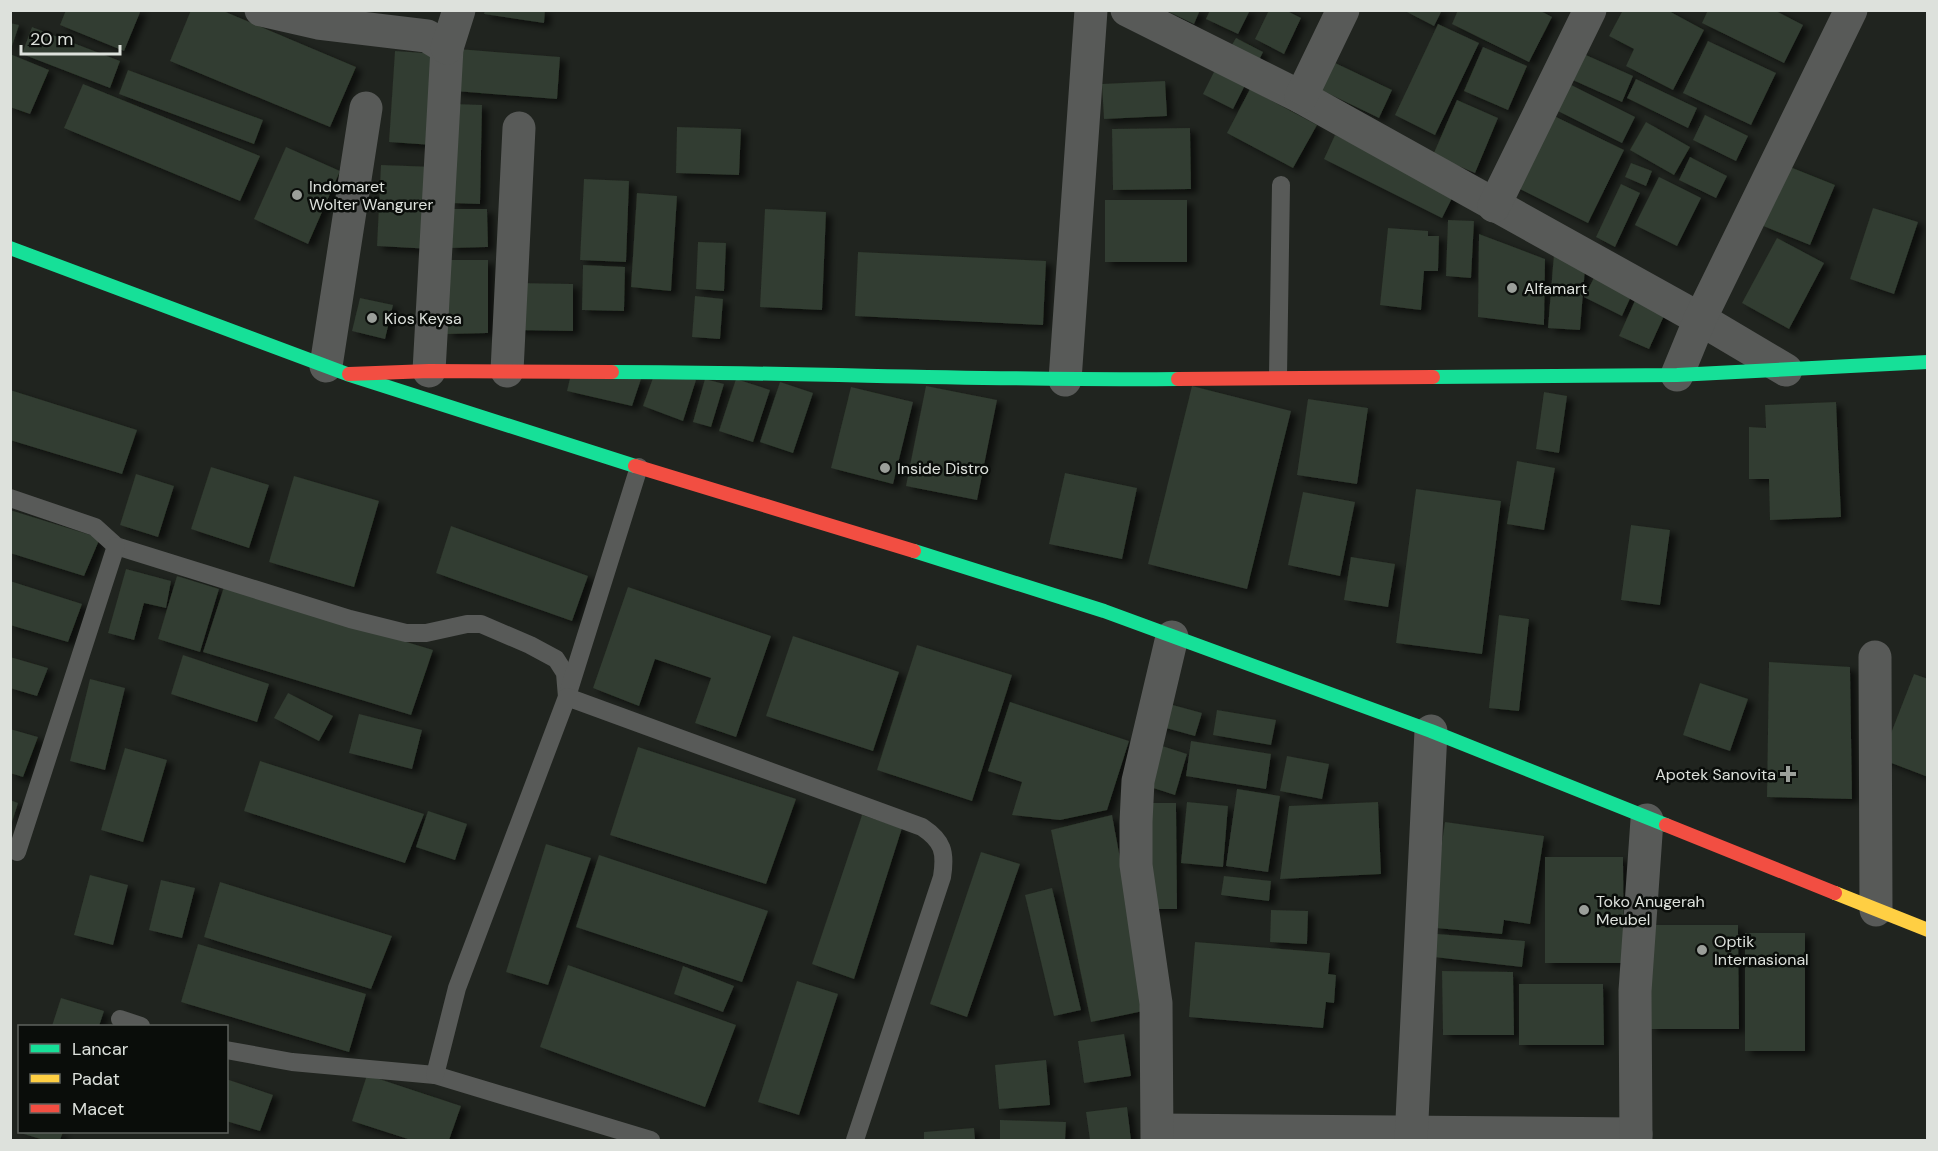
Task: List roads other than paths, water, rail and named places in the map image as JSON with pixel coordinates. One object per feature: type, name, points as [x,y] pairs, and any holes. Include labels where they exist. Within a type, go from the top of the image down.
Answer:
[{"type":"main road","points":[[10,248],[131,296],[337,370],[639,467],[1092,607],[1431,730],[1647,820],[1928,930]]},
{"type":"main road","points":[[337,370],[784,372],[1065,380],[1278,376],[1677,375],[1928,362]]},
{"type":"street","points":[[261,10],[318,23],[427,36],[447,48]]},
{"type":"street","points":[[429,371],[447,48],[459,10]]},
{"type":"street","points":[[1065,380],[1091,10]]},
{"type":"street","points":[[1127,10],[1301,97],[1700,319],[1786,370]]},
{"type":"street","points":[[1301,97],[1342,10]]},
{"type":"street","points":[[1494,206],[1590,10]]},
{"type":"street","points":[[1677,375],[1700,319],[1851,10]]},
{"type":"street","points":[[337,370],[366,108]]},
{"type":"street","points":[[507,371],[519,128]]},
{"type":"street","points":[[1172,637],[1138,781],[1136,822],[1136,865],[1156,1003],[1158,1135],[1636,1137],[1635,991],[1647,820]]},
{"type":"street","points":[[1875,657],[1876,910]]},
{"type":"street","points":[[1412,1135],[1431,730]]},
{"type":"lane","points":[[1278,376],[1281,185]]},
{"type":"lane","points":[[435,1075],[456,988],[567,697],[639,467]]},
{"type":"lane","points":[[10,498],[95,526],[116,546],[350,619],[406,633],[426,633],[467,624],[481,624],[530,645],[555,659],[565,673],[567,697]]},
{"type":"lane","points":[[17,852],[116,546]]},
{"type":"lane","points":[[567,697],[922,826],[936,836],[944,849],[942,877],[855,1140]]},
{"type":"lane","points":[[120,1019],[138,1025]]},
{"type":"lane","points":[[228,1050],[292,1062],[435,1075],[651,1140]]},
{"type":"place","name":"Indomaret Wolter Wangurer","points":[[297,195]]},
{"type":"place","name":"Alfamart","points":[[1512,288]]},
{"type":"place","name":"Kios Keysa","points":[[372,318]]},
{"type":"place","name":"Inside Distro","points":[[885,468]]},
{"type":"place","name":"Apotek Sanovita","points":[[1788,774]]},
{"type":"place","name":"Toko Anugerah Meubel","points":[[1584,910]]},
{"type":"place","name":"Optik Internasional","points":[[1702,950]]}]
